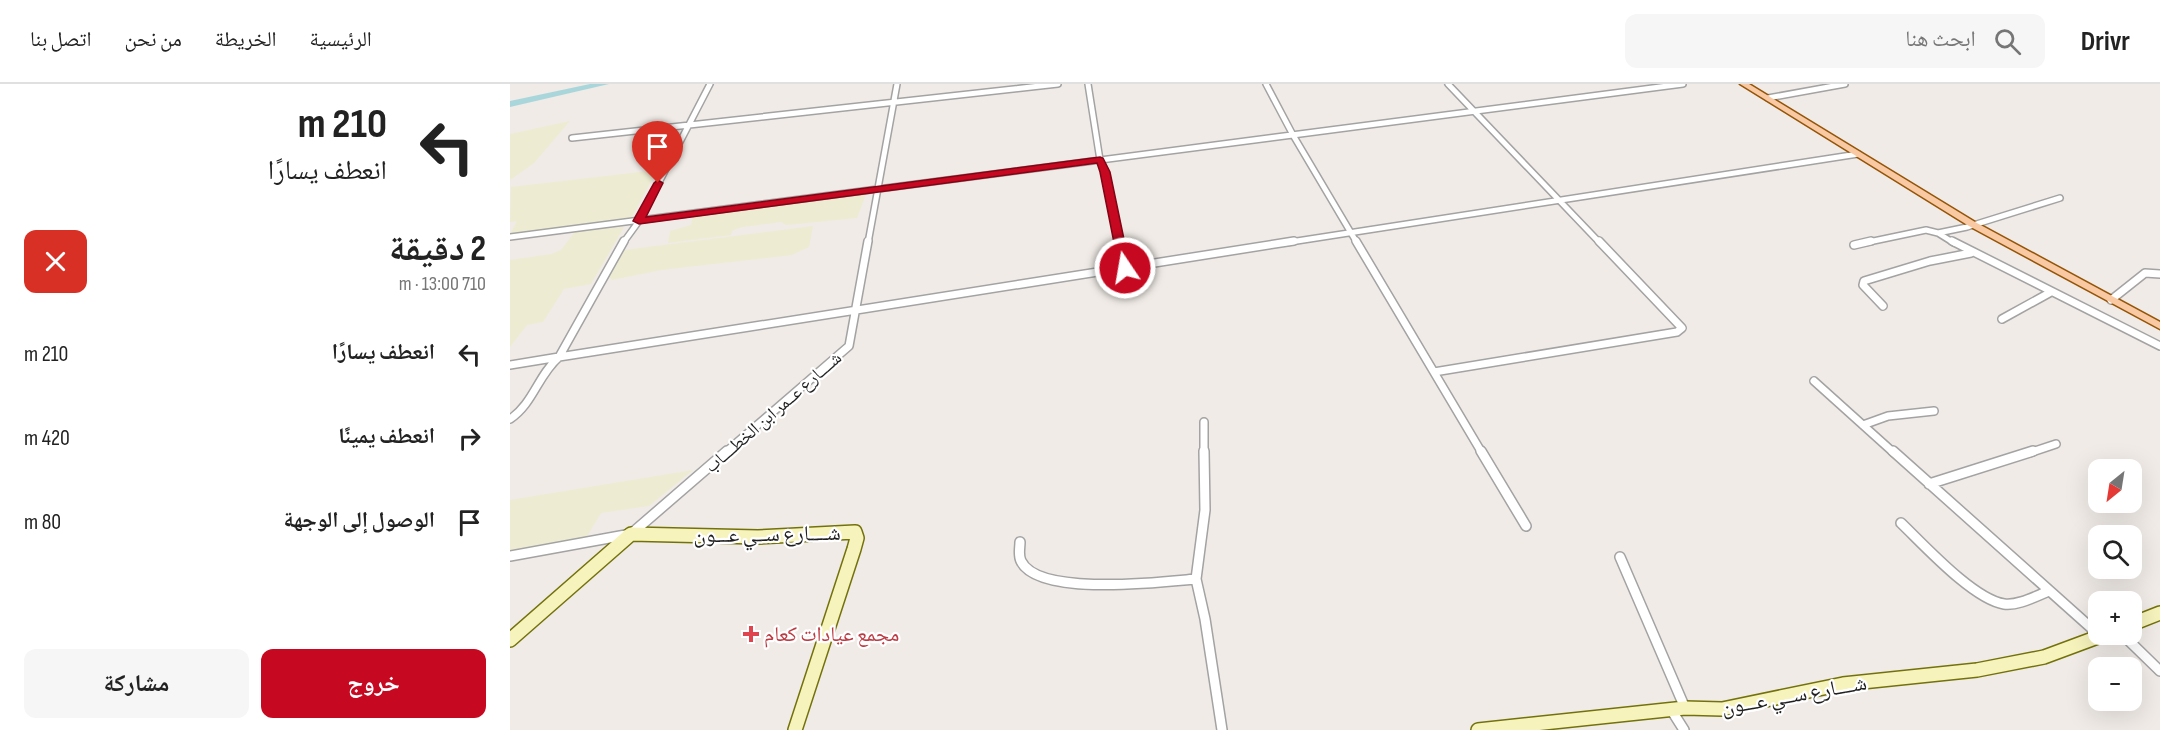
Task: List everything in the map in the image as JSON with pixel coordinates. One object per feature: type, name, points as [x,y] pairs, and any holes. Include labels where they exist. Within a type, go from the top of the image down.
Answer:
[{"type":"main road","points":[[1744,84],[1972,224],[2160,326]]},
{"type":"street","points":[[510,419],[522,411],[547,367],[559,357],[615,254],[639,221],[710,84]]},
{"type":"street","name":"شــــارع عــمر ابن الخطــــاب","points":[[631,534],[843,353],[851,339],[897,84]]},
{"type":"street","points":[[572,138],[1058,84]]},
{"type":"street","points":[[1088,84],[1100,160],[1105,172],[1125,268]]},
{"type":"street","points":[[1266,84],[1293,135],[1526,526]]},
{"type":"street","points":[[1434,372],[1681,330],[1681,324],[1448,84]]},
{"type":"street","points":[[510,237],[1683,84]]},
{"type":"street","points":[[1768,98],[1845,84]]},
{"type":"street","points":[[510,365],[1858,154]]},
{"type":"street","points":[[1938,233],[1967,227],[2060,198]]},
{"type":"street","points":[[1854,245],[1926,230],[1938,233],[1971,253],[2160,346]]},
{"type":"street","points":[[1883,306],[1863,285],[1864,281],[1930,261],[1971,253]]},
{"type":"street","points":[[2111,300],[2145,273],[2160,274]]},
{"type":"street","points":[[2002,319],[2051,292]]},
{"type":"street","points":[[1814,381],[2088,624]]},
{"type":"street","points":[[1863,425],[1888,416],[1934,411]]},
{"type":"street","points":[[1204,422],[1205,510],[1196,579],[1205,620],[1222,730]]},
{"type":"street","points":[[1929,484],[2056,444]]},
{"type":"street","points":[[1901,523],[1967,584],[1986,597],[2005,604],[2049,591]]},
{"type":"street","name":"شــــارع ســي عـــون","points":[[631,534],[758,537],[855,532],[857,538],[854,549],[795,730]]},
{"type":"street","points":[[510,556],[631,534]]},
{"type":"street","points":[[510,640],[631,534]]},
{"type":"street","points":[[1020,542],[1021,561],[1025,567],[1037,576],[1060,583],[1125,583],[1196,579]]},
{"type":"street","points":[[1620,557],[1684,730]]},
{"type":"street","points":[[2142,620],[2160,613]]},
{"type":"street","name":"شــــارع ســي عـــون","points":[[1478,730],[1678,710],[1722,709],[1843,684],[1977,670],[2044,657],[2088,640]]},
{"type":"street","points":[[2133,645],[2160,671]]},
{"type":"green space","points":[[570,121],[534,163],[510,180],[510,134]]},
{"type":"green space","points":[[657,170],[631,219],[510,234],[517,221],[510,222],[511,187]]},
{"type":"green space","points":[[866,194],[857,218],[786,225],[781,222],[743,227],[733,230],[731,235],[668,243],[670,231],[691,225],[693,216]]},
{"type":"green space","points":[[813,226],[809,247],[792,255],[661,270],[612,280],[608,275],[624,250]]},
{"type":"green space","points":[[624,227],[591,284],[564,289],[543,322],[527,325],[510,347],[510,260],[551,254],[561,250],[577,229]]},
{"type":"green space","points":[[693,470],[649,506],[601,513],[586,538],[510,552],[510,500]]},
{"type":"waterway","points":[[510,104],[604,84]]},
{"type":"place","name":"مجمع عيادات كعام","points":[[751,634]]},
{"type":"route","points":[[658,183],[639,221],[1100,160],[1105,172],[1125,268]]}]
